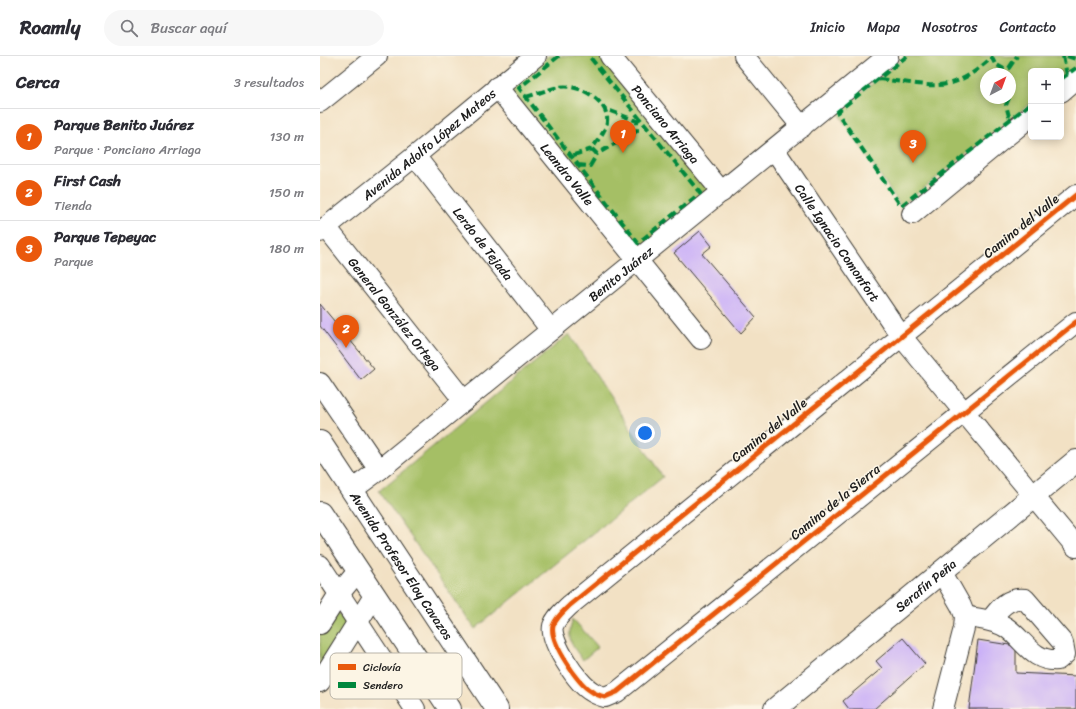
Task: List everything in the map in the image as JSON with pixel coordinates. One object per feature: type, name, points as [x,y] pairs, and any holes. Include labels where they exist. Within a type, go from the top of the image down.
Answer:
[{"type":"main road","name":"Avenida Profesor Eloy Cavazos","points":[[320,442],[460,653]]},
{"type":"main road","name":"Serafín Peña","points":[[775,709],[1076,461]]},
{"type":"main road","points":[[320,512],[412,653]]},
{"type":"main road","name":"Avenida Profesor Eloy Cavazos","points":[[462,656],[497,709]]},
{"type":"main road","points":[[443,699],[450,709]]},
{"type":"street","points":[[320,102],[377,56]]},
{"type":"street","name":"Avenida Adolfo López Mateos","points":[[323,229],[415,156],[536,56]]},
{"type":"street","name":"Ponciano Arriaga","points":[[610,56],[722,192]]},
{"type":"street","points":[[744,56],[802,127]]},
{"type":"street","name":"Benito Juárez","points":[[352,490],[379,470],[802,127],[878,59]]},
{"type":"street","points":[[1064,90],[1076,80]]},
{"type":"street","name":"Leandro Valle","points":[[497,87],[637,261],[702,338]]},
{"type":"street","points":[[912,214],[1028,118]]},
{"type":"street","name":"Calle Ignacio Comonfort","points":[[774,149],[901,336],[963,413],[1076,547]]},
{"type":"street","name":"Lerdo de Tejada","points":[[415,156],[551,330]]},
{"type":"street","name":"Camino del Valle","points":[[605,698],[590,691],[582,683],[556,646],[552,628],[556,619],[577,600],[1076,195]]},
{"type":"street","name":"General González Ortega","points":[[323,229],[464,401]]},
{"type":"street","name":"Camino de la Sierra","points":[[605,698],[627,684],[1076,322]]},
{"type":"street","points":[[320,383],[379,470]]},
{"type":"street","points":[[320,565],[378,653]]},
{"type":"street","points":[[320,624],[340,594],[358,571]]},
{"type":"street","points":[[941,572],[965,616],[964,628],[943,709]]},
{"type":"street","points":[[338,653],[374,596]]},
{"type":"street","points":[[965,616],[990,621]]},
{"type":"street","points":[[320,682],[330,666]]},
{"type":"street","points":[[408,699],[415,709]]},
{"type":"green space","points":[[548,56],[608,56],[722,192],[638,255],[508,88]]},
{"type":"green space","points":[[907,56],[1076,56],[1076,68],[1064,77],[1064,68],[1028,68],[1028,105],[901,206],[837,112]]},
{"type":"green space","points":[[569,334],[663,477],[475,629],[379,491]]},
{"type":"green space","points":[[330,610],[343,616],[351,632],[337,653],[330,653],[330,664],[320,679],[320,626]]},
{"type":"green space","points":[[573,619],[598,647],[583,660],[575,650],[570,637]]},
{"type":"building","points":[[700,231],[712,246],[702,254],[756,317],[741,333],[674,253]]},
{"type":"building","points":[[320,304],[374,369],[361,380],[320,326]]},
{"type":"building","points":[[903,638],[925,664],[874,709],[849,709],[843,701],[882,668],[876,661]]},
{"type":"building","points":[[978,640],[1016,646],[1016,673],[1076,676],[1076,709],[969,709]]},
{"type":"marked path","points":[[559,56],[519,88],[638,243],[700,193],[589,56]]},
{"type":"marked path","points":[[907,56],[837,112],[901,206],[1030,104]]},
{"type":"marked path","points":[[991,56],[995,64],[1004,69],[1009,68],[1017,56]]},
{"type":"marked path","points":[[1063,56],[1067,75]]},
{"type":"marked path","points":[[1067,56],[1076,59]]},
{"type":"marked path","points":[[879,79],[926,85],[951,83],[976,70],[991,58]]},
{"type":"marked path","points":[[1064,77],[1076,68]]},
{"type":"marked path","points":[[526,97],[567,86],[591,95],[603,107],[607,114],[607,122],[601,136],[592,149],[571,156]]},
{"type":"marked path","points":[[1006,104],[1010,120]]},
{"type":"marked path","points":[[592,149],[597,154],[637,131],[637,121],[605,109]]},
{"type":"marked path","points":[[578,165],[590,166],[597,154]]},
{"type":"cycle path","points":[[1076,195],[560,614],[553,626],[553,633],[555,642],[572,671],[585,687],[596,694],[605,697],[617,692],[1076,322]]},
{"type":"place","name":"Parque Benito Juárez","points":[[623,153]]},
{"type":"place","name":"Parque Tepeyac","points":[[913,163]]},
{"type":"place","name":"First Cash","points":[[346,348]]}]
